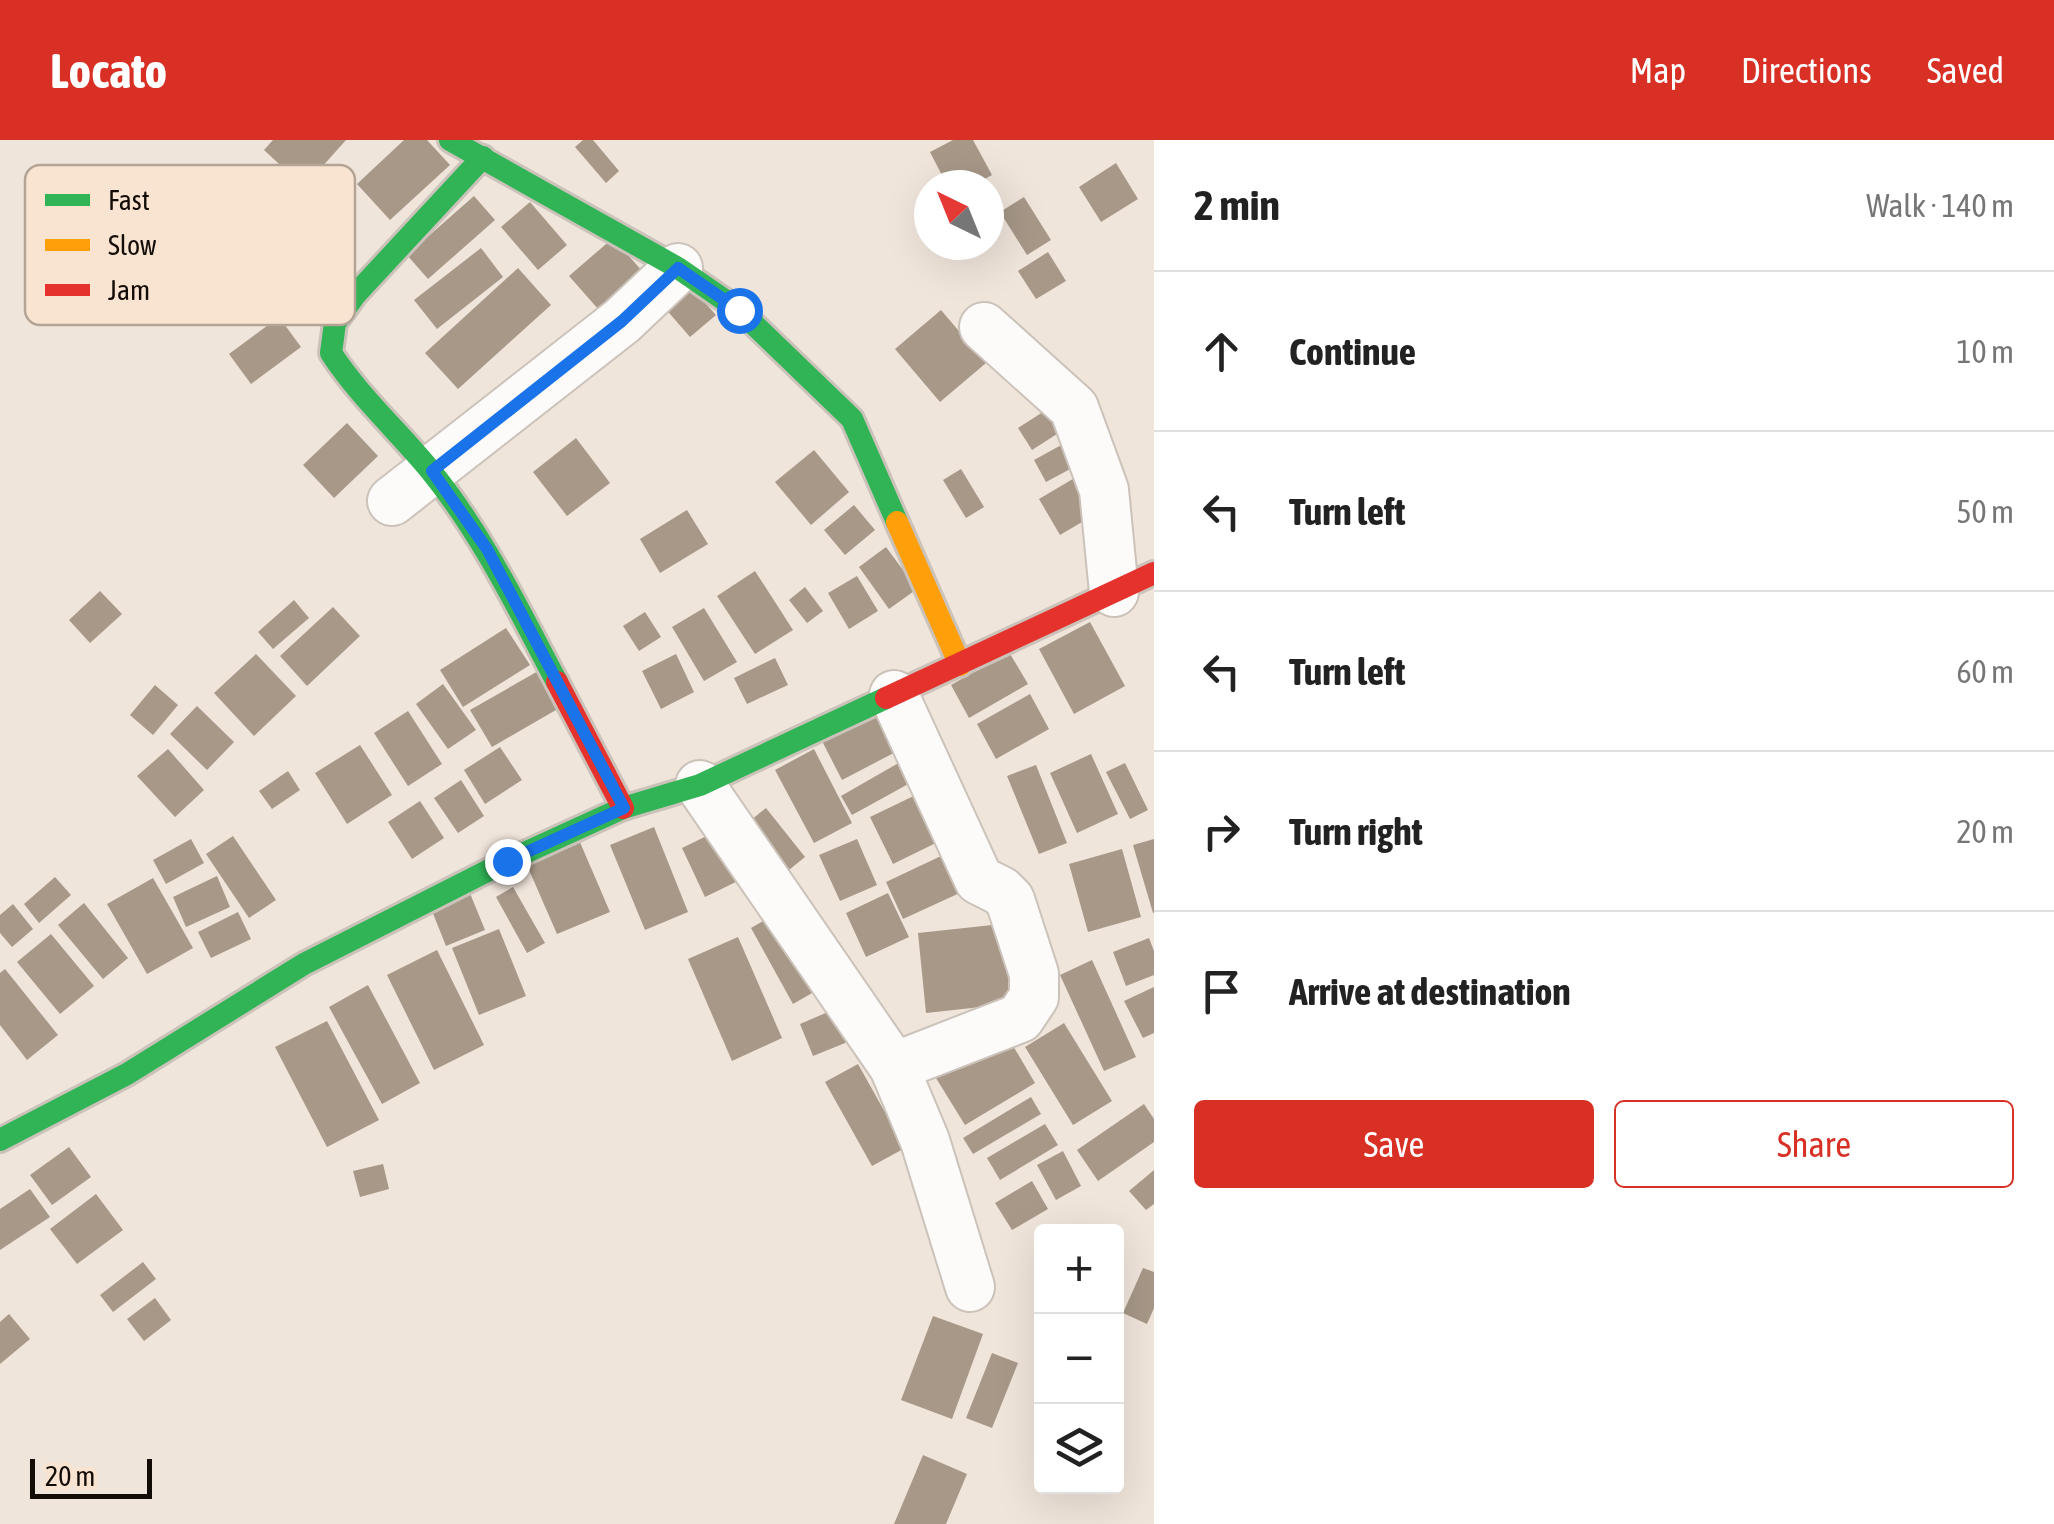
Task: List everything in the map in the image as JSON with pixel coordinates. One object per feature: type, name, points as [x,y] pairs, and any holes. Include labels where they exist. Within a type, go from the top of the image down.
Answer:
[{"type":"street","points":[[450,140],[678,268],[739,310],[852,419],[960,665]]},
{"type":"street","points":[[355,294],[483,157]]},
{"type":"street","points":[[392,500],[622,321],[678,268]]},
{"type":"street","points":[[336,325],[331,353],[344,373],[432,471],[487,549],[624,808]]},
{"type":"street","points":[[0,1140],[127,1074],[304,964],[507,861],[624,808],[700,785],[1134,582],[1080,420],[1065,398],[984,327]]},
{"type":"street","points":[[894,696],[979,880],[1002,891],[1010,900],[1034,974],[1034,997],[1020,1018],[894,1067]]},
{"type":"street","points":[[700,785],[894,1067],[926,1141],[970,1287]]},
{"type":"building","points":[[273,140],[346,140],[324,165],[280,165],[264,150]]},
{"type":"building","points":[[404,140],[427,140],[450,165],[390,220],[357,184]]},
{"type":"building","points":[[583,140],[593,140],[619,171],[606,183],[575,147]]},
{"type":"building","points":[[953,140],[973,140],[989,170],[939,170],[930,152]]},
{"type":"building","points":[[1116,163],[1138,199],[1101,222],[1079,187]]},
{"type":"building","points":[[474,196],[495,220],[428,279],[407,255]]},
{"type":"building","points":[[1024,197],[1051,240],[1027,255],[1004,218],[1004,210]]},
{"type":"building","points":[[530,202],[567,245],[538,270],[501,227]]},
{"type":"building","points":[[613,238],[643,272],[599,310],[569,276]]},
{"type":"building","points":[[481,248],[503,277],[437,329],[414,300]]},
{"type":"building","points":[[1048,252],[1066,281],[1036,299],[1018,271]]},
{"type":"building","points":[[518,268],[551,305],[458,389],[425,353]]},
{"type":"building","points":[[682,277],[716,315],[690,337],[657,299]]},
{"type":"building","points":[[941,310],[986,363],[940,402],[895,349]]},
{"type":"building","points":[[268,325],[285,325],[301,347],[251,384],[229,354]]},
{"type":"building","points":[[1057,403],[1071,425],[1032,450],[1018,428]]},
{"type":"building","points":[[347,423],[378,456],[334,498],[303,465]]},
{"type":"building","points":[[576,438],[610,483],[567,516],[533,472]]},
{"type":"building","points":[[1074,438],[1087,460],[1046,482],[1034,460]]},
{"type":"building","points":[[814,450],[849,492],[811,525],[775,482]]},
{"type":"building","points":[[961,469],[984,507],[966,518],[943,480]]},
{"type":"building","points":[[1083,473],[1104,509],[1060,535],[1039,499]]},
{"type":"building","points":[[854,505],[875,530],[845,555],[824,530]]},
{"type":"building","points":[[687,510],[708,544],[660,573],[640,539]]},
{"type":"building","points":[[886,547],[917,589],[889,609],[859,567]]},
{"type":"building","points":[[755,571],[793,630],[755,654],[717,596]]},
{"type":"building","points":[[857,576],[878,611],[849,629],[828,593]]},
{"type":"building","points":[[805,587],[823,611],[807,623],[789,600]]},
{"type":"building","points":[[100,591],[122,614],[90,643],[69,620]]},
{"type":"building","points":[[294,600],[309,618],[273,649],[258,632]]},
{"type":"building","points":[[333,607],[360,636],[307,686],[280,656]]},
{"type":"building","points":[[704,608],[737,662],[704,681],[672,627]]},
{"type":"building","points":[[645,612],[661,637],[639,651],[623,626]]},
{"type":"building","points":[[1090,622],[1125,686],[1074,714],[1039,649]]},
{"type":"building","points":[[506,628],[530,665],[463,707],[440,670]]},
{"type":"building","points":[[1009,652],[1028,684],[969,718],[951,685]]},
{"type":"building","points":[[256,654],[296,696],[254,736],[214,693]]},
{"type":"building","points":[[676,654],[694,692],[661,709],[642,671]]},
{"type":"building","points":[[775,658],[788,685],[747,704],[734,678]]},
{"type":"building","points":[[547,666],[568,703],[492,747],[470,710]]},
{"type":"building","points":[[443,684],[476,730],[448,749],[416,704]]},
{"type":"building","points":[[155,685],[178,705],[153,735],[130,715]]},
{"type":"building","points":[[1030,694],[1049,729],[996,759],[977,724]]},
{"type":"building","points":[[888,704],[909,745],[842,780],[821,739]]},
{"type":"building","points":[[197,706],[234,742],[207,770],[170,734]]},
{"type":"building","points":[[408,711],[442,764],[408,786],[374,733]]},
{"type":"building","points":[[360,745],[392,795],[347,824],[315,773]]},
{"type":"building","points":[[500,747],[522,780],[485,804],[464,770]]},
{"type":"building","points":[[168,749],[204,790],[175,817],[137,776]]},
{"type":"building","points":[[814,749],[852,823],[814,843],[775,770]]},
{"type":"building","points":[[1091,754],[1118,814],[1077,833],[1050,773]]},
{"type":"building","points":[[909,757],[921,777],[852,815],[841,796]]},
{"type":"building","points":[[1125,763],[1148,810],[1130,819],[1106,772]]},
{"type":"building","points":[[1036,765],[1067,843],[1039,854],[1007,776]]},
{"type":"building","points":[[288,771],[300,790],[272,809],[259,791]]},
{"type":"building","points":[[461,780],[484,816],[458,833],[434,798]]},
{"type":"building","points":[[924,791],[948,837],[893,864],[870,817]]},
{"type":"building","points":[[420,801],[444,838],[412,859],[388,822]]},
{"type":"building","points":[[766,808],[805,857],[784,874],[745,825]]},
{"type":"building","points":[[654,827],[688,912],[645,930],[610,845]]},
{"type":"building","points":[[719,830],[742,879],[705,897],[682,848]]},
{"type":"building","points":[[233,836],[276,900],[249,918],[206,854]]},
{"type":"building","points":[[191,839],[204,863],[166,884],[153,860]]},
{"type":"building","points":[[857,839],[877,885],[840,901],[819,855]]},
{"type":"building","points":[[1154,839],[1154,913],[1153,913],[1133,845]]},
{"type":"building","points":[[579,840],[610,912],[557,934],[526,863]]},
{"type":"building","points":[[958,848],[975,886],[903,919],[886,882]]},
{"type":"building","points":[[1122,849],[1141,917],[1088,932],[1069,864]]},
{"type":"building","points":[[217,876],[230,907],[186,927],[173,897]]},
{"type":"building","points":[[55,877],[71,895],[39,923],[24,904]]},
{"type":"building","points":[[153,878],[193,948],[147,974],[107,904]]},
{"type":"building","points":[[467,886],[485,930],[446,946],[428,901]]},
{"type":"building","points":[[513,887],[545,943],[527,953],[496,897]]},
{"type":"building","points":[[888,893],[909,937],[866,957],[846,913]]},
{"type":"building","points":[[84,903],[128,958],[103,979],[58,925]]},
{"type":"building","points":[[13,904],[33,929],[12,947],[0,933],[0,915]]},
{"type":"building","points":[[238,912],[251,939],[211,958],[198,932]]},
{"type":"building","points":[[777,913],[819,989],[793,1004],[751,928]]},
{"type":"building","points":[[1011,923],[1019,1003],[926,1013],[918,933]]},
{"type":"building","points":[[499,929],[526,996],[479,1015],[452,948]]},
{"type":"building","points":[[51,934],[94,986],[60,1014],[17,962]]},
{"type":"building","points":[[738,937],[782,1038],[732,1061],[688,959]]},
{"type":"building","points":[[1149,938],[1154,951],[1154,975],[1126,986],[1113,952]]},
{"type":"building","points":[[437,950],[484,1045],[434,1070],[387,975]]},
{"type":"building","points":[[1092,960],[1136,1057],[1104,1071],[1060,975]]},
{"type":"building","points":[[5,969],[58,1035],[27,1060],[0,1025],[0,973]]},
{"type":"building","points":[[368,985],[420,1083],[382,1104],[329,1007]]},
{"type":"building","points":[[1154,987],[1154,1033],[1143,1038],[1124,1001]]},
{"type":"building","points":[[842,1006],[855,1039],[813,1056],[800,1024]]},
{"type":"building","points":[[327,1021],[379,1120],[327,1147],[275,1047]]},
{"type":"building","points":[[1064,1023],[1112,1101],[1073,1125],[1025,1047]]},
{"type":"building","points":[[1002,1027],[1035,1083],[965,1125],[931,1070]]},
{"type":"building","points":[[858,1064],[905,1148],[872,1166],[825,1082]]},
{"type":"building","points":[[1031,1097],[1041,1114],[973,1154],[963,1138]]},
{"type":"building","points":[[1144,1104],[1154,1119],[1154,1142],[1098,1181],[1077,1150]]},
{"type":"building","points":[[1045,1124],[1058,1145],[1000,1180],[987,1158]]},
{"type":"building","points":[[69,1147],[91,1177],[52,1205],[30,1175]]},
{"type":"building","points":[[1063,1151],[1081,1186],[1056,1200],[1037,1165]]},
{"type":"building","points":[[383,1164],[389,1189],[360,1197],[353,1171]]},
{"type":"building","points":[[1154,1170],[1154,1204],[1146,1210],[1129,1191]]},
{"type":"building","points":[[1032,1181],[1048,1209],[1012,1230],[995,1203]]},
{"type":"building","points":[[30,1189],[50,1217],[0,1250],[0,1209]]},
{"type":"building","points":[[96,1194],[123,1230],[77,1264],[50,1229]]},
{"type":"building","points":[[143,1262],[156,1279],[113,1312],[100,1295]]},
{"type":"building","points":[[1143,1268],[1154,1272],[1154,1308],[1147,1324],[1124,1311]]},
{"type":"building","points":[[155,1298],[171,1320],[144,1341],[127,1319]]},
{"type":"building","points":[[9,1314],[30,1339],[0,1364],[0,1322]]},
{"type":"building","points":[[933,1316],[983,1334],[952,1419],[901,1400]]},
{"type":"building","points":[[992,1353],[1018,1363],[992,1428],[966,1418]]},
{"type":"building","points":[[923,1455],[967,1474],[946,1524],[894,1524]]},
{"type":"traffic: fast","points":[[450,140],[678,268],[739,310],[852,419],[897,522]]},
{"type":"traffic: fast","points":[[355,295],[483,157]]},
{"type":"traffic: fast","points":[[335,325],[331,353],[467,520],[557,682]]},
{"type":"traffic: fast","points":[[0,1140],[127,1074],[304,964],[507,861],[623,808],[700,785],[886,698]]},
{"type":"traffic: slow","points":[[897,522],[960,665]]},
{"type":"traffic: jam","points":[[886,698],[1154,573]]},
{"type":"traffic: jam","points":[[557,682],[623,808]]},
{"type":"route","points":[[507,861],[624,808],[487,549],[432,471],[622,321],[678,268],[739,310]]}]
